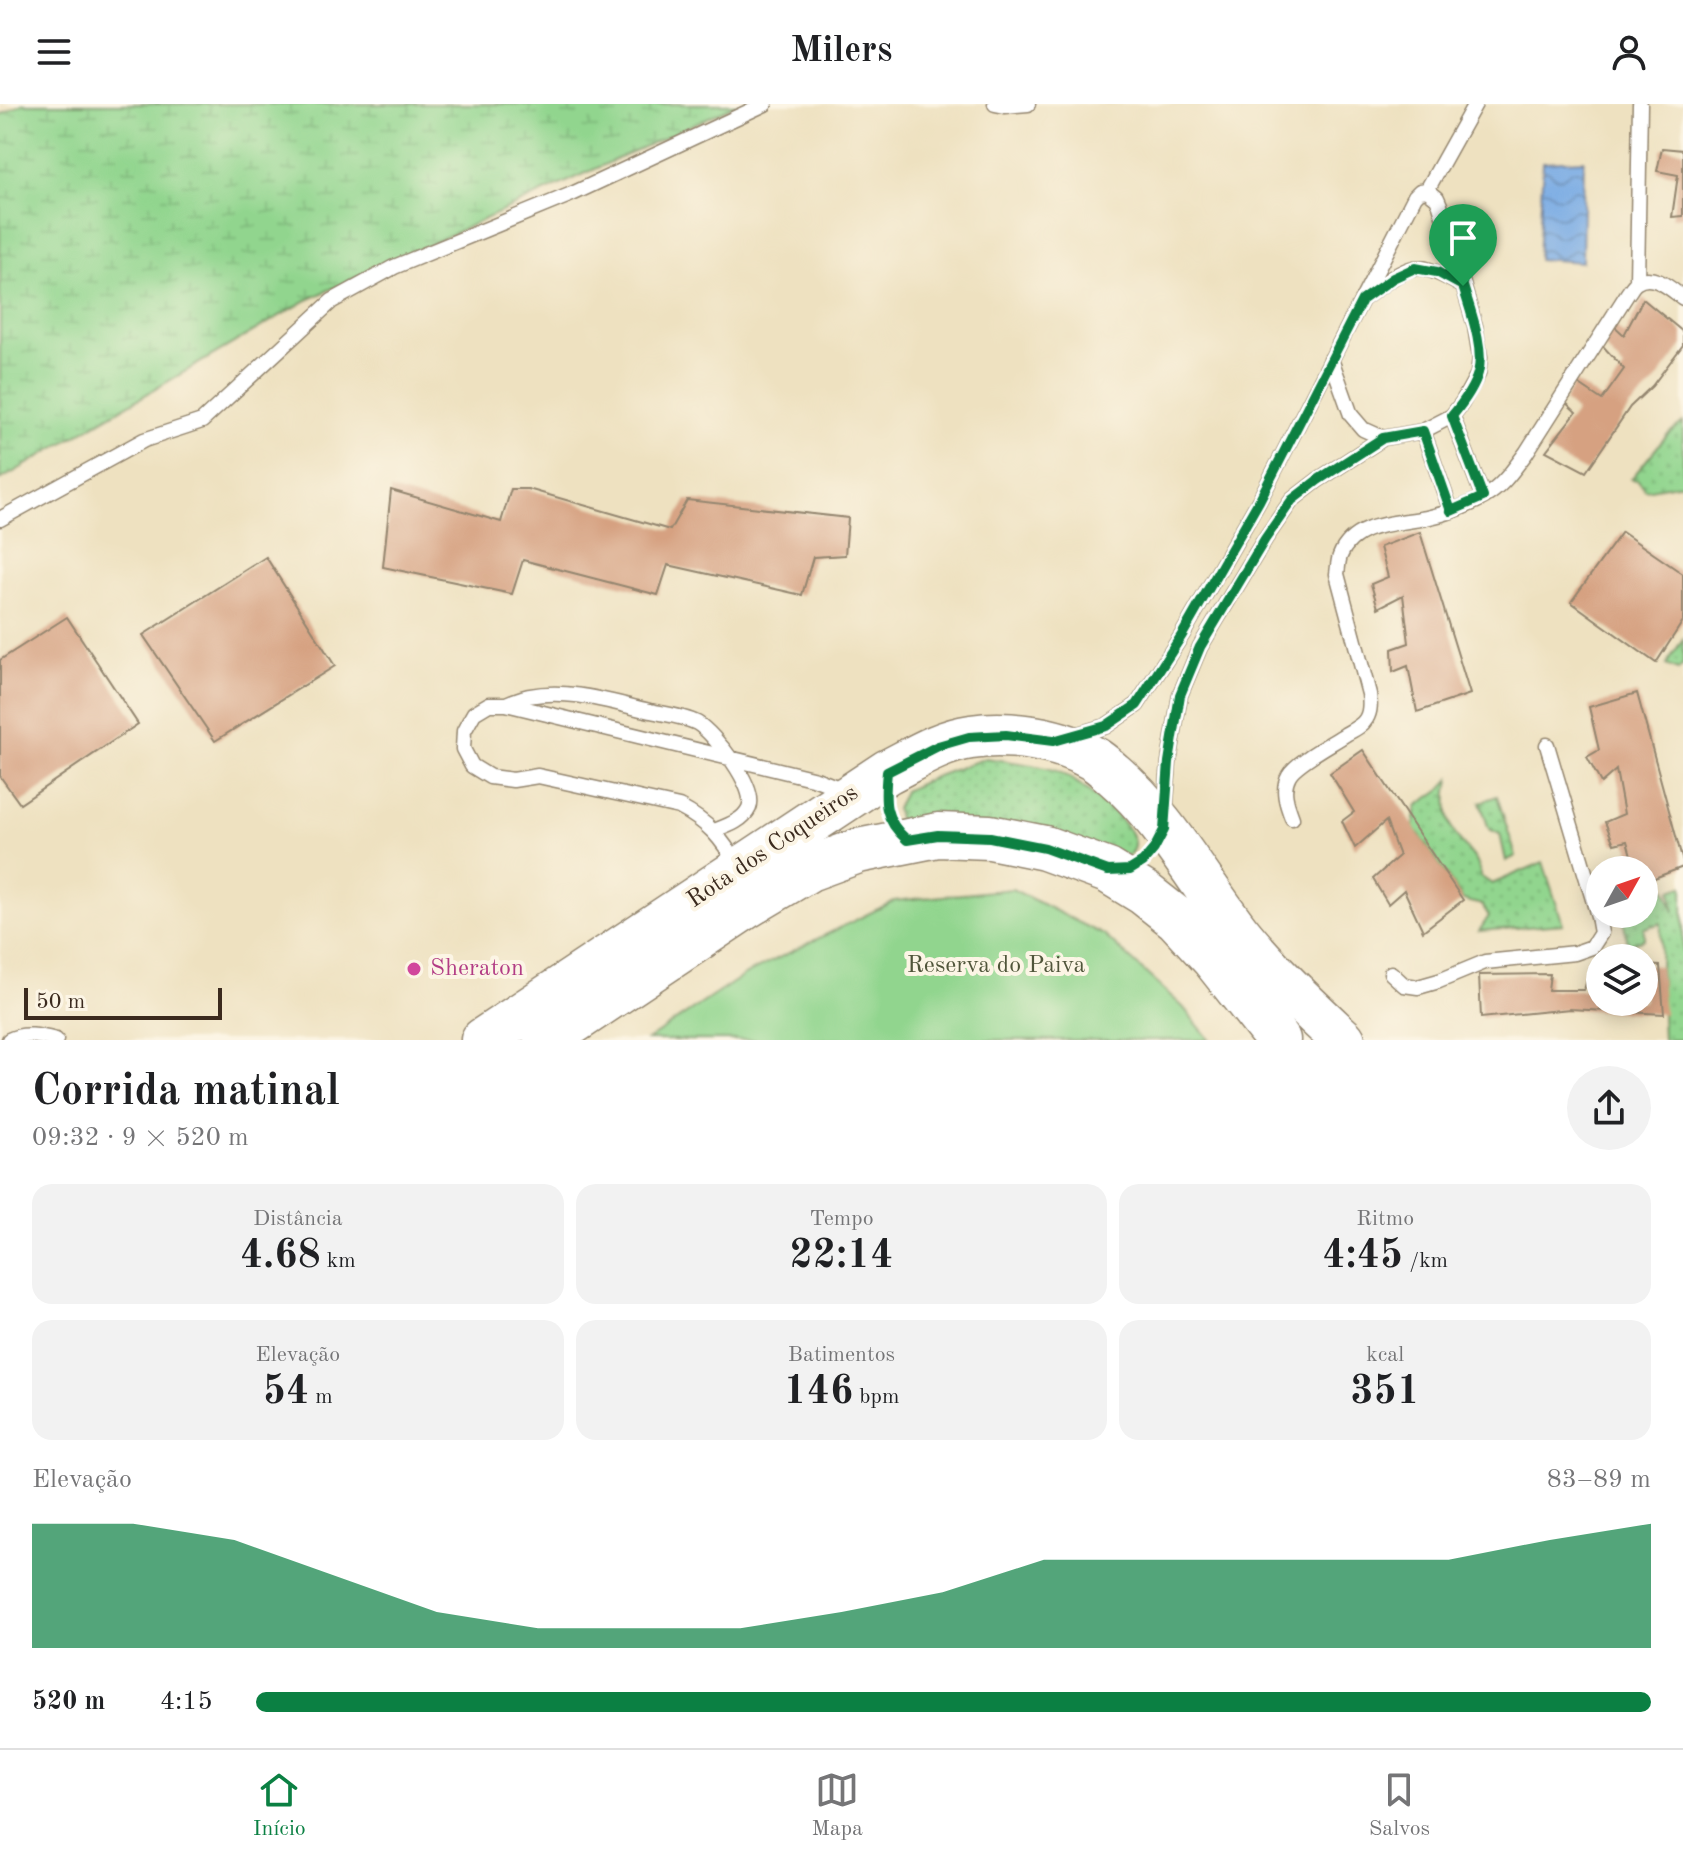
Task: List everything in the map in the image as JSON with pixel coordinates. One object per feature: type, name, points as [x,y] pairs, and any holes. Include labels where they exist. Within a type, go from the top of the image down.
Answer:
[{"type":"main road","name":"Rota dos Coqueiros","points":[[483,1040],[870,783],[938,746],[969,737],[1006,735],[1053,741],[1095,759],[1126,785],[1164,830],[1239,934],[1301,1001],[1343,1040]]},
{"type":"main road","points":[[870,783],[884,798],[894,825],[907,840]]},
{"type":"main road","points":[[1108,871],[1130,870],[1143,862],[1164,830]]},
{"type":"main road","name":"Rota dos Coqueiros","points":[[546,1040],[747,906],[809,869],[858,851],[938,835],[990,837],[1045,848],[1108,871],[1144,893],[1177,919],[1213,958],[1278,1040]]},
{"type":"lane","points":[[0,519],[144,440],[202,421],[332,301],[394,267],[572,194],[765,104]]},
{"type":"lane","points":[[995,104],[1028,104]]},
{"type":"lane","points":[[1427,190],[1475,104]]},
{"type":"lane","points":[[1637,282],[1640,104]]},
{"type":"lane","points":[[1053,741],[1106,726],[1137,705],[1253,513],[1415,196],[1427,190],[1440,205],[1475,326],[1480,357],[1478,374],[1452,416],[1423,431],[1383,438],[1318,480],[1292,500],[1265,539],[1200,647],[1180,695],[1169,762],[1164,830]]},
{"type":"lane","points":[[1362,300],[1393,278],[1415,268],[1437,272],[1463,286]]},
{"type":"lane","points":[[1292,818],[1285,789],[1289,775],[1299,764],[1357,727],[1367,718],[1370,708],[1337,574],[1341,554],[1352,539],[1371,528],[1451,511],[1483,497],[1507,478],[1526,453],[1637,282],[1650,278],[1683,298]]},
{"type":"lane","points":[[1331,359],[1351,415],[1363,429],[1383,438]]},
{"type":"lane","points":[[1452,416],[1483,497]]},
{"type":"lane","points":[[1423,431],[1451,511]]},
{"type":"lane","points":[[506,704],[529,696],[582,695],[696,723],[714,736],[750,794],[751,806],[743,816],[714,831]]},
{"type":"lane","points":[[740,870],[727,846],[714,831],[697,816],[679,807],[538,776],[513,780],[490,777],[472,766],[463,749],[464,731],[474,713],[489,704],[506,704],[816,779],[870,783]]},
{"type":"lane","points":[[1391,973],[1404,985],[1418,987],[1485,962],[1575,953],[1592,947],[1601,933],[1598,916],[1547,745]]},
{"type":"lane","points":[[9,1040],[34,1035],[56,1040]]},
{"type":"green space","points":[[22,104],[738,104],[307,300],[0,480],[0,115]]},
{"type":"green space","points":[[1683,422],[1683,483],[1645,490],[1638,480],[1631,479],[1667,435]]},
{"type":"green space","points":[[1683,639],[1683,665],[1678,670],[1666,665]]},
{"type":"green space","points":[[986,758],[1044,767],[1067,776],[1102,802],[1124,824],[1134,842],[1132,851],[1122,862],[902,835],[896,809],[904,791]]},
{"type":"green space","points":[[1450,779],[1447,802],[1450,824],[1475,860],[1480,876],[1492,884],[1543,862],[1563,924],[1479,931],[1489,916],[1482,905],[1463,900],[1414,827],[1417,806]]},
{"type":"green space","points":[[1497,796],[1516,856],[1506,861],[1500,834],[1489,829],[1480,802]]},
{"type":"green space","points":[[1683,886],[1683,1040],[1663,1040],[1658,891],[1666,889],[1674,912],[1671,890]]},
{"type":"green space","name":"Reserva do Paiva","points":[[1012,889],[1104,935],[1183,1007],[1210,1040],[647,1040],[746,974],[894,901]]},
{"type":"green space","points":[[1625,928],[1644,928],[1644,939],[1628,944]]},
{"type":"water","points":[[1584,160],[1582,262],[1538,259],[1543,162]]},
{"type":"building","points":[[1662,148],[1683,150],[1683,216],[1672,217],[1678,175],[1657,171]]},
{"type":"building","points":[[1643,299],[1683,332],[1683,345],[1652,386],[1630,407],[1586,472],[1546,451],[1576,412],[1564,401],[1575,382],[1602,400],[1624,369],[1601,344],[1611,323],[1624,335]]},
{"type":"building","points":[[511,489],[528,489],[670,530],[687,500],[848,518],[845,555],[813,557],[802,595],[668,565],[658,595],[523,560],[512,594],[383,567],[391,490],[501,522]]},
{"type":"building","points":[[1420,532],[1470,694],[1417,712],[1408,666],[1393,672],[1392,649],[1409,643],[1403,595],[1378,608],[1371,584],[1388,577],[1380,547]]},
{"type":"building","points":[[1622,532],[1683,574],[1683,621],[1656,663],[1571,602]]},
{"type":"building","points":[[266,557],[335,666],[215,741],[143,635]]},
{"type":"building","points":[[67,617],[138,724],[20,804],[0,776],[0,660]]},
{"type":"building","points":[[1637,693],[1683,867],[1658,877],[1658,856],[1631,856],[1627,841],[1614,844],[1605,822],[1624,814],[1616,770],[1601,783],[1587,757],[1599,750],[1589,707]]},
{"type":"building","points":[[1363,750],[1463,900],[1423,931],[1404,890],[1388,904],[1373,879],[1399,856],[1386,821],[1355,848],[1342,821],[1354,812],[1330,773]]},
{"type":"building","points":[[1658,966],[1660,966],[1664,1014],[1658,1014]]},
{"type":"building","points":[[1550,974],[1548,990],[1584,990],[1586,983],[1586,1010],[1481,1018],[1479,975]]},
{"type":"place","name":"Sheraton","points":[[414,969]]},
{"type":"route","points":[[1415,268],[1437,272],[1463,286],[1480,357],[1478,374],[1452,416],[1483,497],[1451,511],[1423,431],[1383,438],[1292,500],[1200,647],[1180,695],[1169,762],[1164,830],[1143,862],[1130,870],[1108,871],[1045,848],[990,837],[938,835],[907,840],[901,835],[887,812],[884,798],[887,772],[938,746],[969,737],[1006,735],[1053,741],[1106,726],[1137,705],[1182,635],[1259,501],[1362,300],[1393,278],[1415,268]]}]
